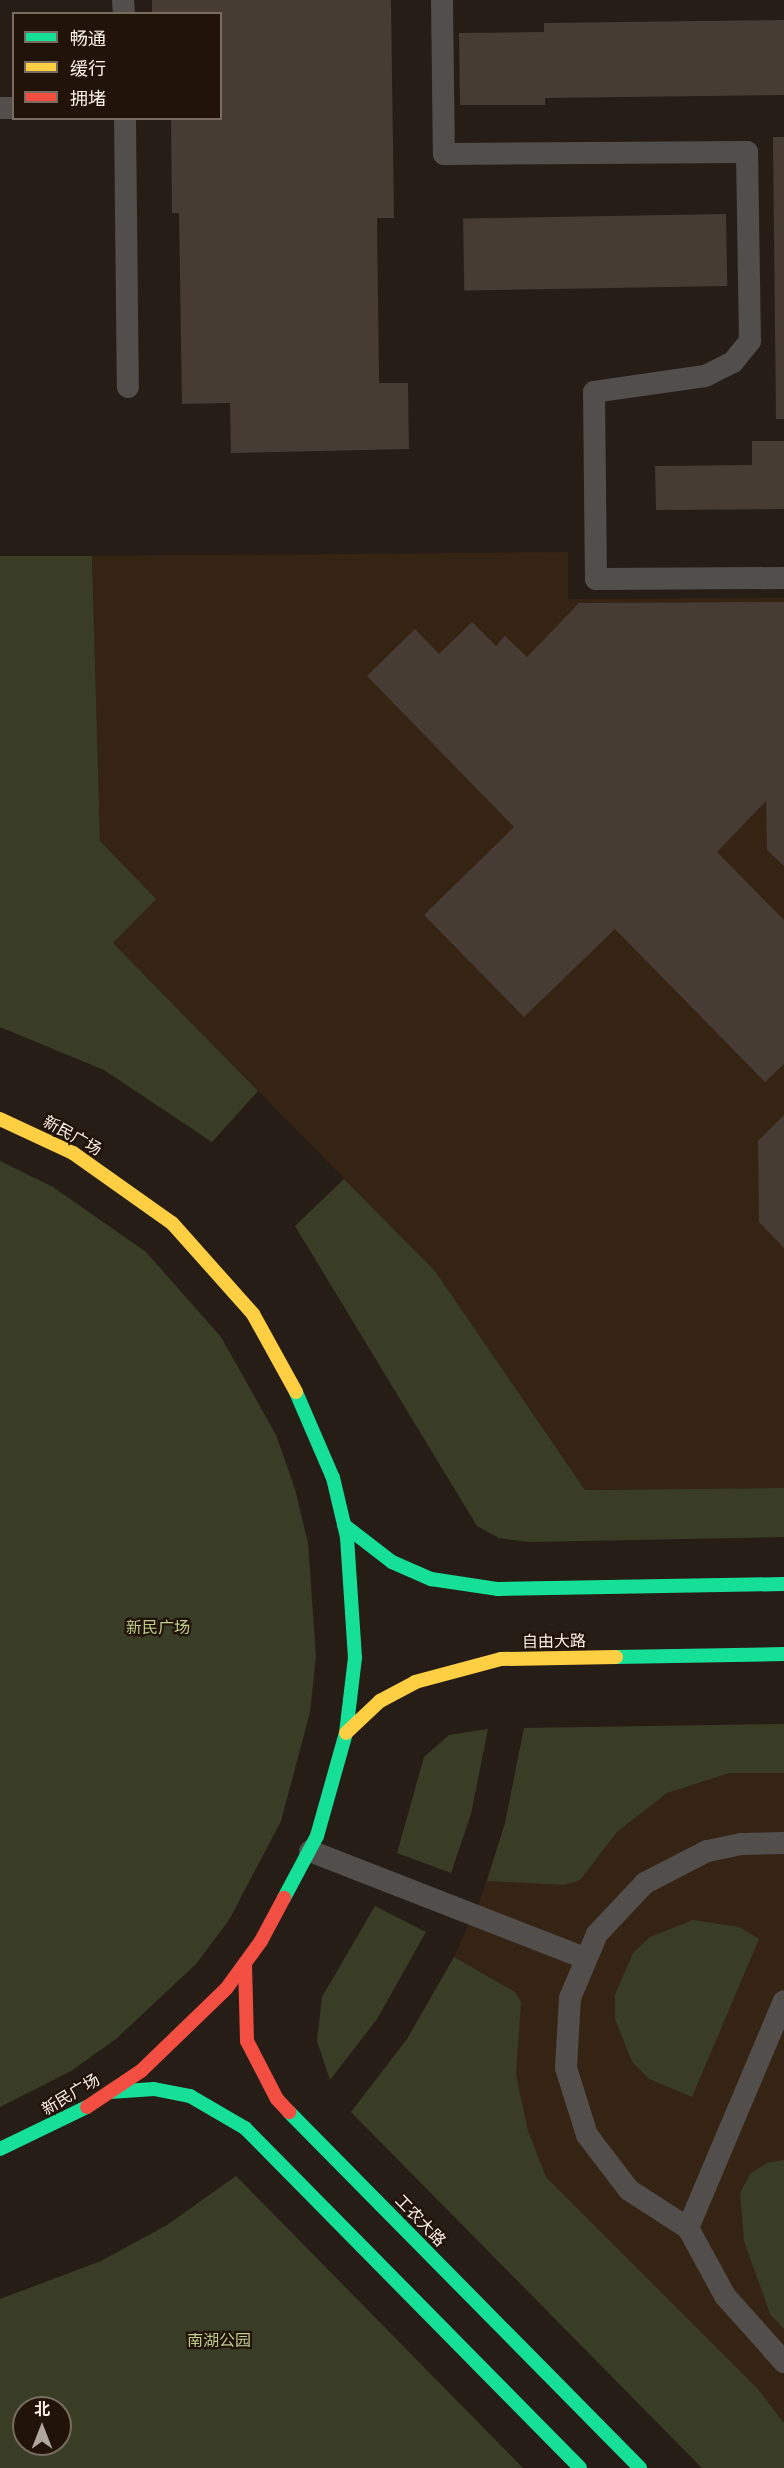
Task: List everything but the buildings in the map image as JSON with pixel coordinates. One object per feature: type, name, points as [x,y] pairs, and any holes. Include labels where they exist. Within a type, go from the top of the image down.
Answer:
[{"type":"main road","name":"新民广场","points":[[0,1119],[73,1153],[124,1185],[215,1266],[285,1365],[315,1430],[344,1525],[354,1597],[355,1658],[346,1733],[310,1851],[292,1891],[245,1964],[185,2032],[110,2092],[40,2133],[0,2149]]},
{"type":"main road","points":[[344,1525],[392,1562],[431,1579],[465,1584],[498,1588],[784,1584]]},
{"type":"main road","name":"自由大路","points":[[346,1733],[380,1701],[415,1682],[501,1659],[784,1654]]},
{"type":"main road","name":"工农大路","points":[[245,1964],[247,2041],[278,2099],[639,2468]]},
{"type":"main road","points":[[110,2092],[154,2089],[190,2096],[245,2128],[580,2468]]},
{"type":"lane","points":[[442,0],[444,154],[747,152],[750,341],[734,362],[705,376],[594,392],[596,579],[784,578]]},
{"type":"lane","points":[[125,120],[128,387]]},
{"type":"lane","points":[[784,1844],[741,1844],[675,1864],[619,1906],[584,1958],[565,2033],[574,2102],[587,2135],[629,2190],[688,2228],[724,2296],[784,2362]]},
{"type":"lane","points":[[310,1851],[584,1958]]},
{"type":"lane","points":[[688,2228],[784,2001]]},
{"type":"shaded area","points":[[568,552],[568,599],[784,598],[784,1488],[585,1490],[435,1271],[113,943],[155,899],[100,841],[92,556]]},
{"type":"shaded area","points":[[784,1724],[784,2468],[702,2468],[351,2112],[407,2039],[447,1972],[480,1900],[505,1823],[524,1728]]},
{"type":"green space","points":[[0,556],[92,556],[100,841],[156,899],[113,943],[258,1091],[212,1142],[104,1070],[0,1027]]},
{"type":"green space","name":"新民广场","points":[[0,1161],[53,1187],[146,1252],[221,1337],[276,1435],[295,1489],[308,1543],[316,1656],[310,1712],[281,1821],[229,1920],[196,1964],[116,2039],[71,2071],[0,2107]]},
{"type":"green space","points":[[344,1179],[435,1271],[585,1490],[784,1488],[784,1537],[529,1542],[499,1538],[477,1526],[295,1226]]},
{"type":"green space","points":[[784,1724],[784,1773],[729,1773],[667,1793],[617,1832],[580,1880],[565,1885],[487,1881],[505,1823],[524,1728]]},
{"type":"green space","points":[[488,1729],[471,1814],[451,1873],[397,1853],[424,1757],[449,1735]]},
{"type":"green space","points":[[375,1906],[426,1932],[377,2019],[330,2080],[317,2041],[322,1997]]},
{"type":"green space","points":[[693,1920],[739,1927],[759,1939],[692,2097],[649,2079],[632,2062],[615,2019],[615,1995],[633,1953],[650,1937]]},
{"type":"green space","points":[[454,1957],[515,1992],[521,2002],[516,2075],[528,2131],[546,2177],[757,2388],[784,2423],[784,2468],[702,2468],[351,2112],[407,2039]]},
{"type":"green space","points":[[784,2160],[784,2329],[770,2314],[744,2241],[740,2193],[750,2174],[767,2163]]},
{"type":"green space","name":"南湖公园","points":[[236,2176],[523,2468],[0,2468],[0,2299],[101,2261],[167,2225]]},
{"type":"traffic: fast","points":[[284,1898],[317,1836],[346,1733],[355,1658],[347,1537],[333,1478],[296,1392]]},
{"type":"traffic: fast","points":[[344,1525],[392,1562],[431,1579],[498,1589],[784,1584]]},
{"type":"traffic: fast","points":[[616,1657],[784,1654]]},
{"type":"traffic: fast","points":[[110,2092],[154,2089],[190,2096],[245,2128],[580,2468]]},
{"type":"traffic: fast","points":[[0,2149],[87,2107]]},
{"type":"traffic: fast","points":[[289,2112],[640,2468]]},
{"type":"traffic: slow","points":[[0,1119],[73,1153],[172,1223],[253,1314],[296,1392]]},
{"type":"traffic: slow","points":[[346,1733],[380,1701],[415,1682],[501,1659],[616,1657]]},
{"type":"traffic: jam","points":[[87,2107],[141,2071],[226,1989],[261,1941],[284,1898]]},
{"type":"traffic: jam","points":[[245,1964],[247,2041],[277,2099],[289,2112]]}]
